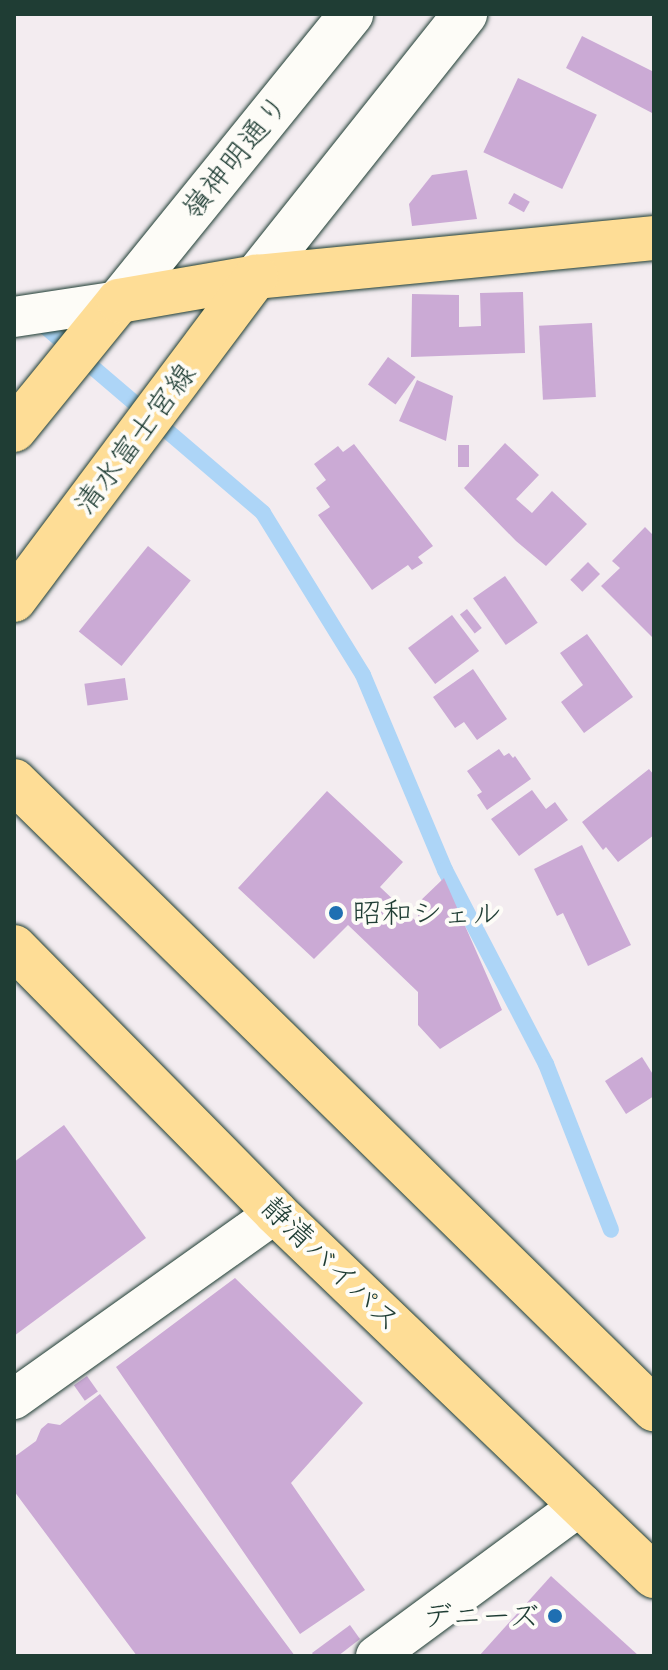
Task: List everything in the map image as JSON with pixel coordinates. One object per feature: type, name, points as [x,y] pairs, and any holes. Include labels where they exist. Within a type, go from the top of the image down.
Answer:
[{"type":"main road","name":"嶺神明通り","points":[[119,301],[351,14]]},
{"type":"main road","points":[[256,277],[465,14]]},
{"type":"main road","points":[[14,430],[119,301],[256,277],[654,238]]},
{"type":"main road","name":"清水富士宮線","points":[[14,600],[256,277]]},
{"type":"main road","points":[[14,781],[654,1409]]},
{"type":"main road","name":"静清バイパス","points":[[14,947],[276,1213],[654,1576]]},
{"type":"street","points":[[14,317],[119,301]]},
{"type":"street","points":[[14,1399],[276,1213]]},
{"type":"street","points":[[376,1656],[582,1504]]},
{"type":"building","points":[[582,36],[654,72],[654,114],[566,68]]},
{"type":"building","points":[[518,78],[597,115],[562,189],[483,152]]},
{"type":"building","points":[[467,170],[477,219],[412,226],[409,204],[432,175]]},
{"type":"building","points":[[514,193],[530,202],[524,212],[508,203]]},
{"type":"building","points":[[523,292],[525,353],[411,357],[412,294],[459,295],[459,327],[481,326],[480,293]]},
{"type":"building","points":[[592,323],[596,397],[543,400],[539,326]]},
{"type":"building","points":[[388,357],[416,377],[396,404],[368,385]]},
{"type":"building","points":[[417,380],[453,396],[446,441],[399,421]]},
{"type":"building","points":[[505,443],[539,475],[516,499],[532,513],[552,491],[587,524],[546,566],[516,541],[464,488]]},
{"type":"building","points":[[354,444],[433,546],[418,557],[423,563],[412,570],[408,565],[372,590],[318,515],[330,507],[316,488],[326,480],[314,464],[338,446],[343,452]]},
{"type":"building","points":[[458,445],[469,445],[469,467],[458,467]]},
{"type":"building","points":[[645,527],[654,536],[654,639],[601,586],[620,568],[612,561]]},
{"type":"building","points":[[148,546],[191,581],[122,666],[79,631]]},
{"type":"building","points":[[588,562],[600,574],[582,592],[570,580]]},
{"type":"building","points":[[505,576],[538,623],[506,645],[473,598]]},
{"type":"building","points":[[467,609],[482,628],[475,633],[460,615]]},
{"type":"building","points":[[452,615],[479,651],[435,684],[408,648]]},
{"type":"building","points":[[587,634],[633,697],[584,733],[561,702],[583,685],[560,653]]},
{"type":"building","points":[[473,669],[507,719],[477,740],[464,722],[455,728],[433,697]]},
{"type":"building","points":[[125,678],[128,700],[87,705],[84,684]]},
{"type":"building","points":[[499,749],[504,756],[509,753],[513,758],[515,756],[531,779],[487,810],[477,795],[482,792],[467,771]]},
{"type":"building","points":[[649,769],[654,775],[654,835],[618,862],[606,847],[603,850],[582,822]]},
{"type":"building","points":[[532,790],[546,809],[555,802],[568,820],[519,856],[491,819]]},
{"type":"building","name":"昭和シェル","points":[[327,791],[403,862],[380,887],[418,923],[418,903],[444,878],[502,1010],[440,1049],[418,1025],[418,992],[348,925],[314,959],[238,888]]},
{"type":"building","points":[[582,845],[631,945],[588,966],[563,913],[557,916],[534,869]]},
{"type":"building","points":[[642,1057],[654,1076],[654,1096],[626,1114],[605,1081]]},
{"type":"building","points":[[64,1125],[146,1238],[14,1336],[14,1162]]},
{"type":"building","points":[[235,1278],[363,1403],[291,1483],[365,1590],[300,1634],[116,1367]]},
{"type":"building","points":[[87,1376],[98,1392],[85,1401],[74,1385]]},
{"type":"building","points":[[100,1394],[295,1656],[137,1656],[14,1491],[14,1457],[36,1441],[41,1429],[48,1423],[60,1425]]},
{"type":"building","name":"デニーズ","points":[[551,1576],[639,1656],[479,1656]]},
{"type":"building","points":[[350,1625],[360,1639],[338,1656],[314,1656],[312,1653]]},
{"type":"waterway","points":[[35,318],[263,513],[363,675],[445,870],[546,1064],[611,1230]]},
{"type":"place","name":"昭和シェル","points":[[336,913]]},
{"type":"place","name":"デニーズ","points":[[555,1616]]}]
